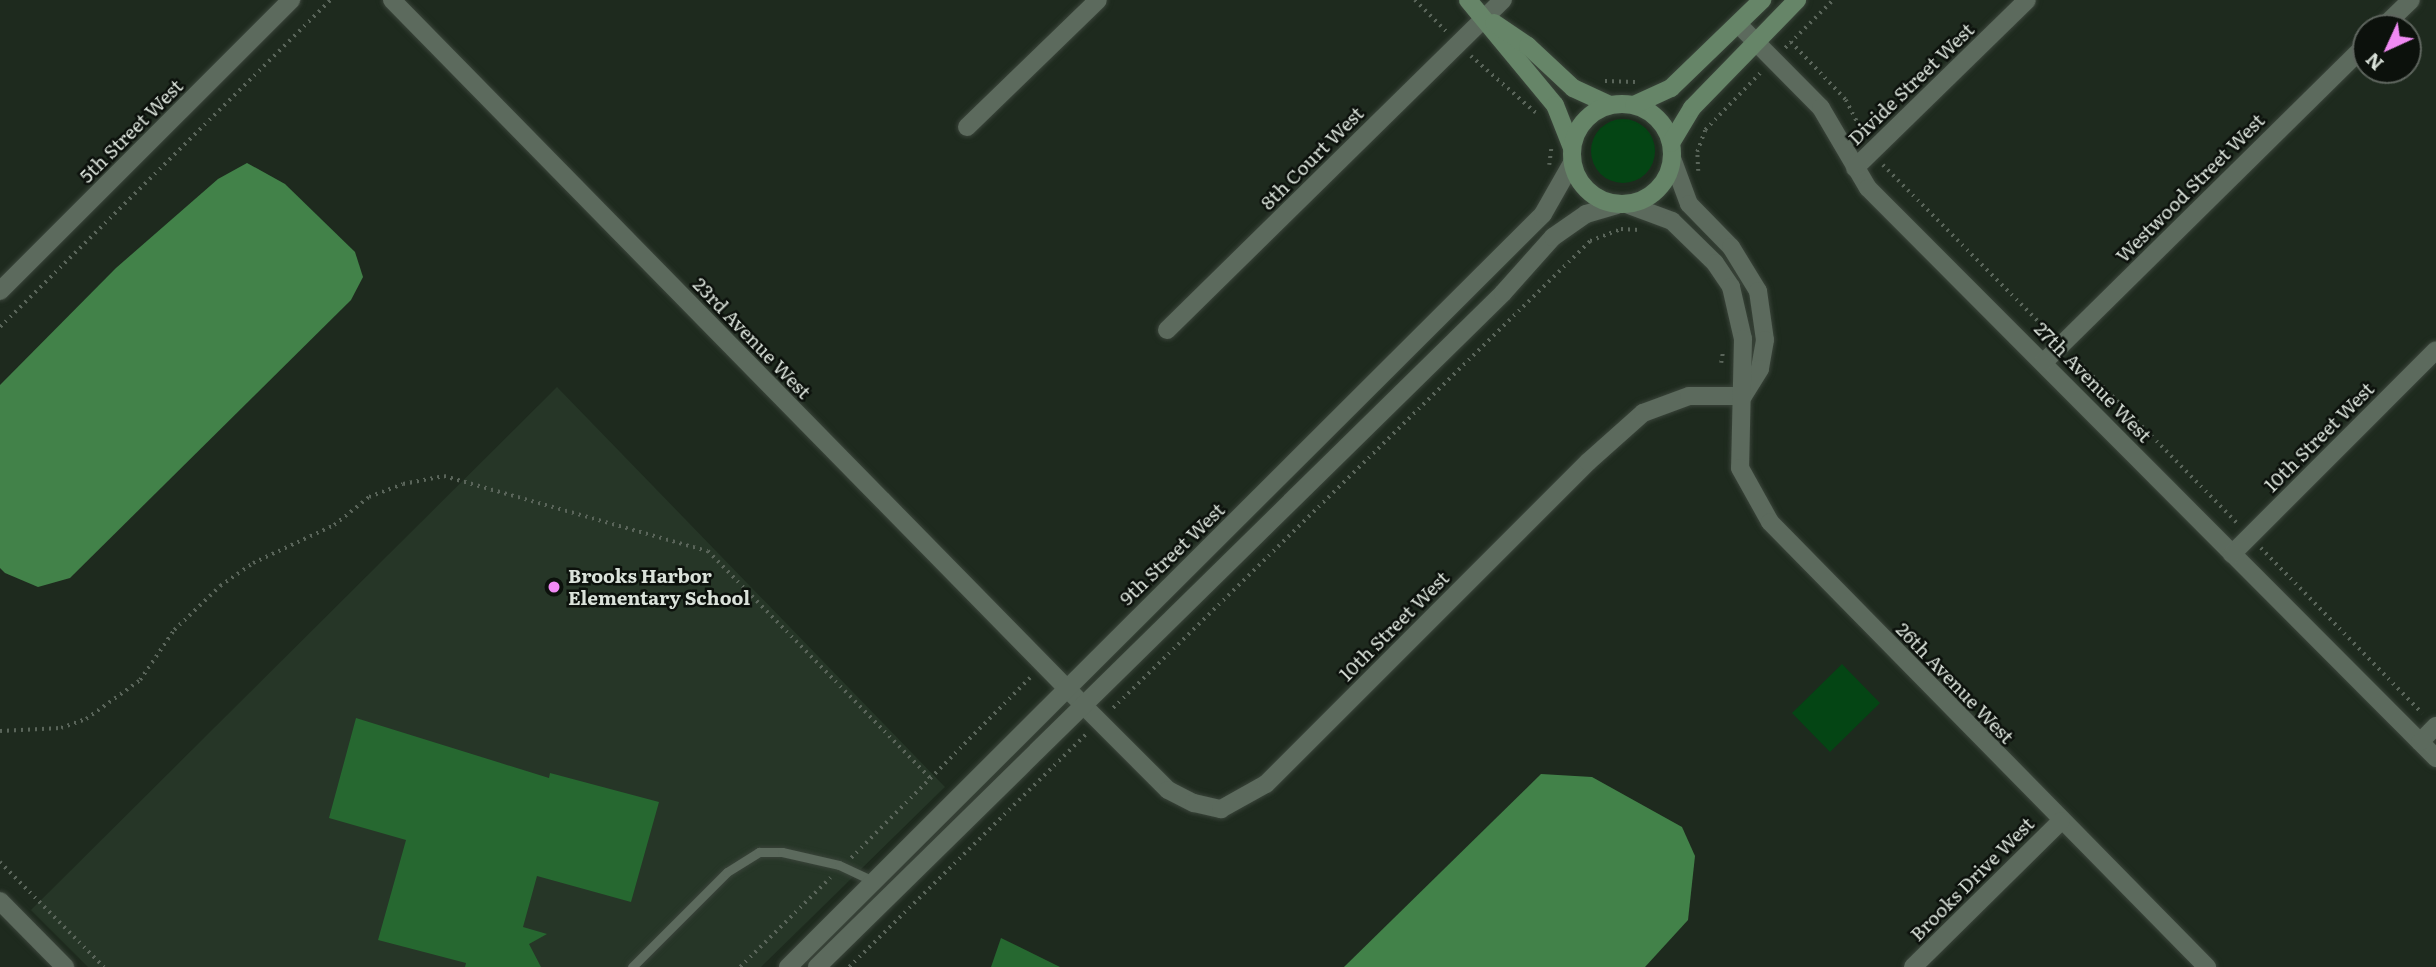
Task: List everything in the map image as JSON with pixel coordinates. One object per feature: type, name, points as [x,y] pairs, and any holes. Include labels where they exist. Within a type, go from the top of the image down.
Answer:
[{"type":"street","name":"5th Street West","points":[[0,291],[291,0]]},
{"type":"street","name":"23rd Avenue West","points":[[392,0],[1083,705]]},
{"type":"street","points":[[967,127],[1098,0]]},
{"type":"street","points":[[1468,0],[1555,105],[1587,191],[1623,205]]},
{"type":"street","name":"8th Court West","points":[[1167,330],[1503,0]]},
{"type":"street","points":[[1485,18],[1528,46],[1573,88],[1610,105],[1634,105],[1671,88],[1762,0]]},
{"type":"street","points":[[817,967],[1503,293],[1553,237],[1586,214],[1623,205],[1663,185],[1672,152],[1692,108],[1797,0]]},
{"type":"street","name":"Divide Street West","points":[[1855,168],[2027,0]]},
{"type":"street","points":[[2396,14],[2411,0]]},
{"type":"street","name":"27th Avenue West","points":[[1738,24],[1821,108],[1868,188],[2436,758]]},
{"type":"street","name":"Westwood Street West","points":[[2044,362],[2352,58]]},
{"type":"street","points":[[1572,155],[1584,121],[1610,105]]},
{"type":"street","points":[[1634,105],[1658,119],[1672,152]]},
{"type":"street","name":"26th Avenue West","points":[[1672,152],[1689,204],[1731,247],[1758,291],[1765,340],[1760,369],[1743,396]]},
{"type":"street","name":"9th Street West","points":[[788,967],[1542,214],[1572,155]]},
{"type":"street","name":"26th Avenue West","points":[[1623,205],[1672,222],[1715,263],[1731,287],[1740,312],[1743,396],[1740,468],[1770,522],[2207,967]]},
{"type":"street","name":"10th Street West","points":[[2232,554],[2436,350]]},
{"type":"street","name":"10th Street West","points":[[1083,705],[1168,790],[1221,809],[1245,799],[1266,784],[1620,430],[1664,402],[1689,396],[1743,396]]},
{"type":"street","points":[[2420,742],[2436,726]]},
{"type":"street","name":"Brooks Drive West","points":[[1913,967],[2061,821]]},
{"type":"street","points":[[0,901],[58,965]]},
{"type":"lane","points":[[632,967],[727,872],[759,852],[782,852],[842,866],[876,882]]},
{"type":"path","points":[[0,327],[331,0]]},
{"type":"path","points":[[1415,0],[1448,34]]},
{"type":"path","points":[[1783,50],[1833,0]]},
{"type":"path","points":[[1791,42],[1846,100],[1865,136]]},
{"type":"path","points":[[1468,54],[1540,118]]},
{"type":"path","points":[[1699,178],[1697,152],[1705,130],[1763,70]]},
{"type":"path","points":[[1602,80],[1644,81]]},
{"type":"path","points":[[1549,140],[1549,168]]},
{"type":"path","points":[[1881,163],[2436,726]]},
{"type":"path","points":[[849,967],[1590,241],[1621,229],[1648,233]]},
{"type":"path","points":[[1721,363],[1725,338]]},
{"type":"path","points":[[0,730],[61,728],[86,719],[140,680],[174,630],[220,586],[263,558],[334,525],[369,497],[403,484],[444,477],[708,551],[931,779]]},
{"type":"path","points":[[740,967],[1030,678]]},
{"type":"path","points":[[0,862],[104,967]]},
{"type":"shaded area","points":[[1617,119],[1629,119],[1646,128],[1653,139],[1653,163],[1646,174],[1629,183],[1617,183],[1605,178],[1596,169],[1591,157],[1591,145],[1596,133],[1605,124]]},
{"type":"shaded area","points":[[247,163],[285,184],[355,252],[363,277],[351,300],[70,578],[38,587],[5,573],[0,568],[0,385],[116,268],[218,179]]},
{"type":"shaded area","name":"Brooks Harbor Elementary School","points":[[557,387],[945,787],[761,967],[88,967],[31,910]]},
{"type":"shaded area","points":[[1842,664],[1880,703],[1830,752],[1792,713]]},
{"type":"shaded area","points":[[1541,774],[1592,777],[1682,827],[1695,856],[1688,920],[1645,967],[1344,967]]},
{"type":"building","points":[[356,718],[549,778],[550,773],[659,802],[631,902],[537,876],[523,927],[547,934],[529,944],[541,967],[465,967],[466,963],[378,940],[406,840],[329,818]]},
{"type":"building","points":[[1001,938],[1060,967],[991,967]]},
{"type":"place","name":"Brooks Harbor Elementary School","points":[[554,587]]}]
